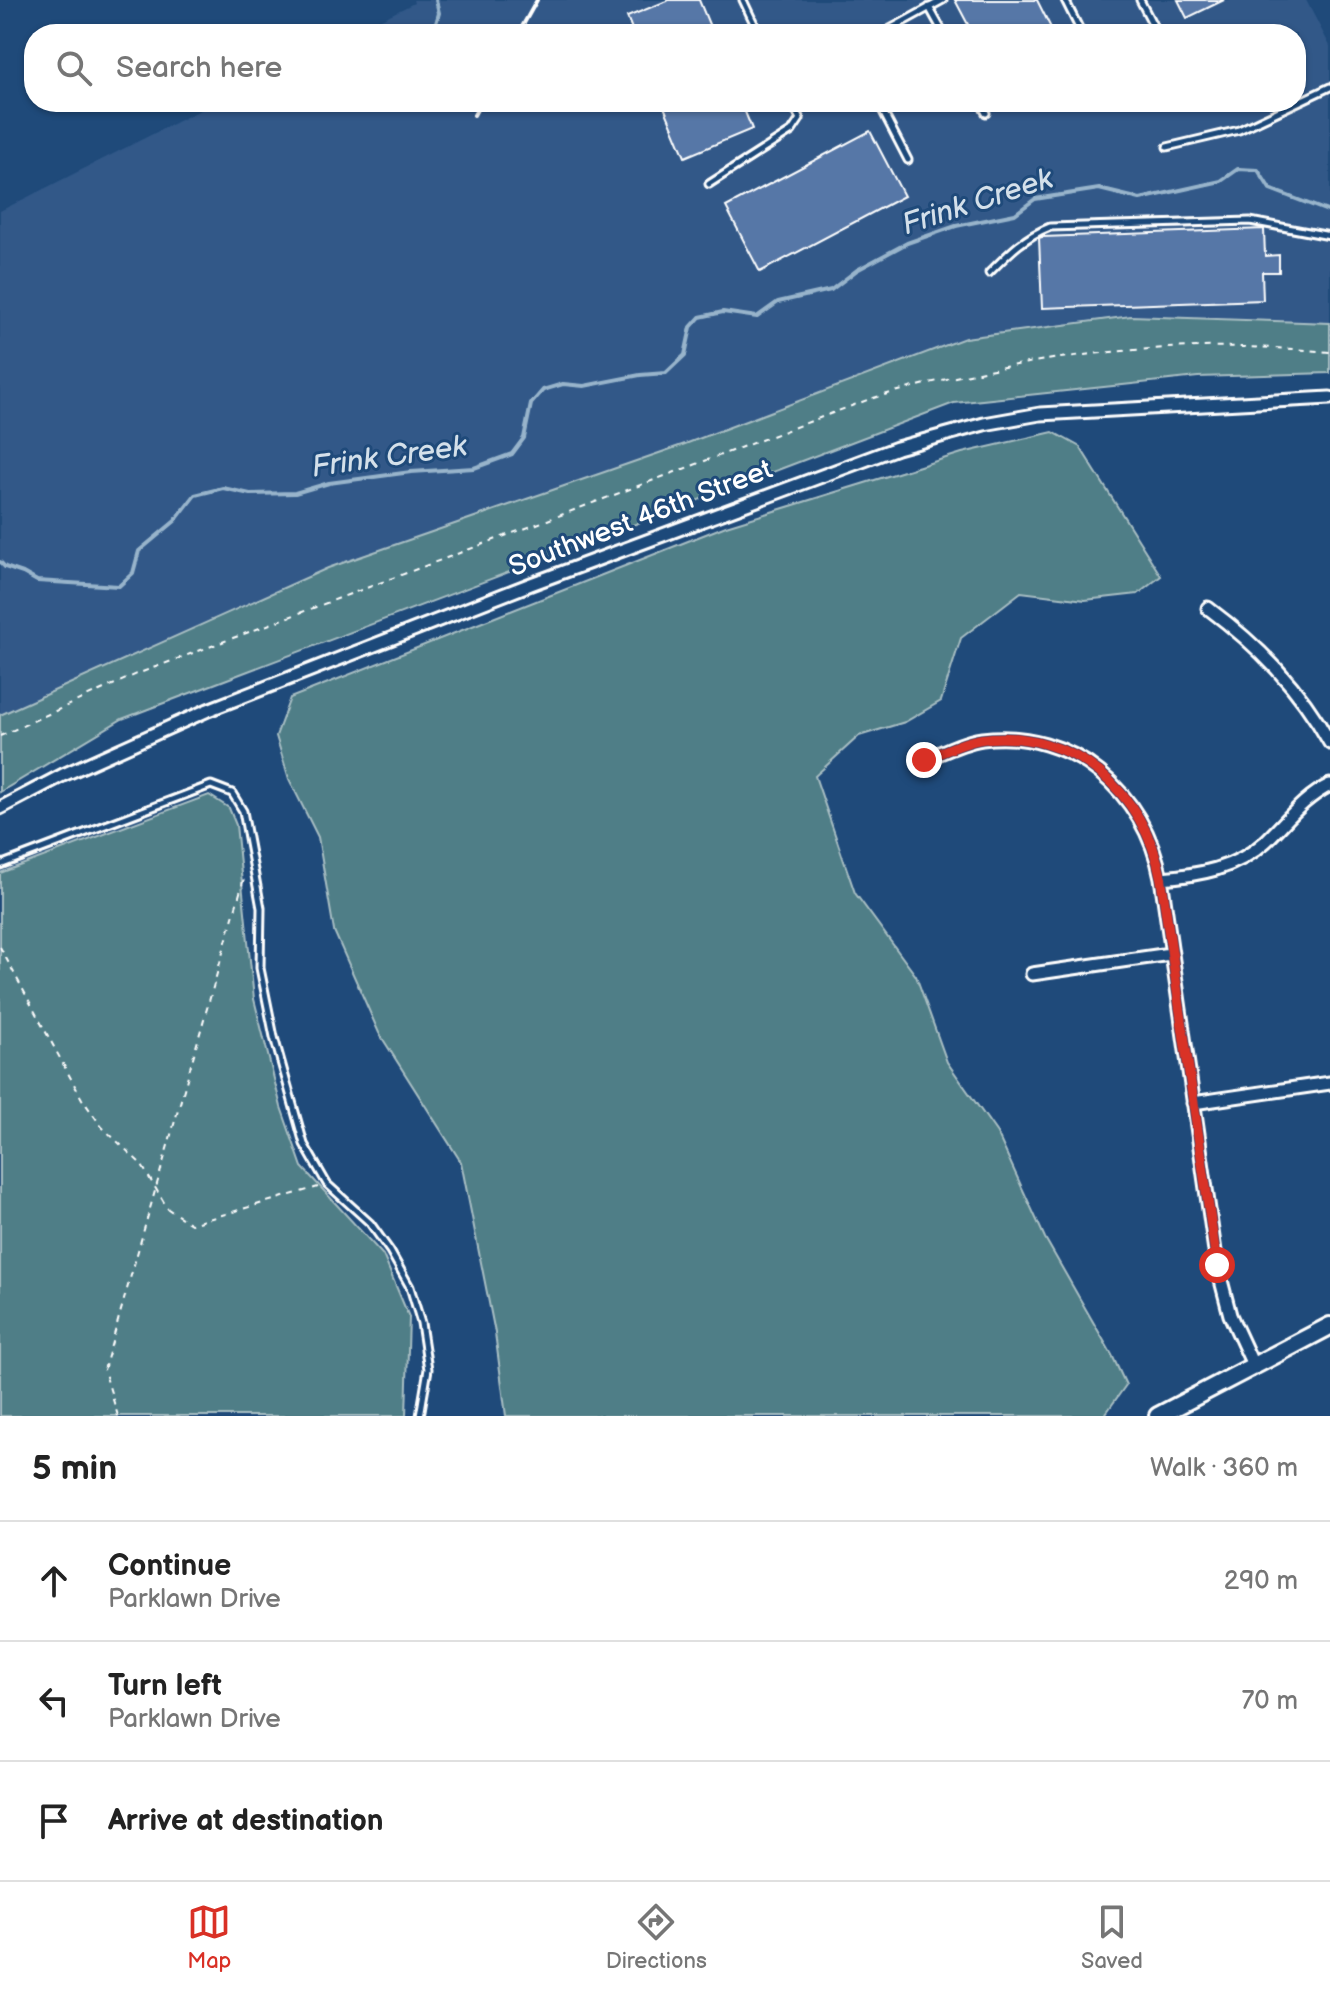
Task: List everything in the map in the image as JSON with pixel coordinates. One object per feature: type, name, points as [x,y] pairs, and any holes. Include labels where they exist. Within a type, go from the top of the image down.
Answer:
[{"type":"main road","points":[[1158,1416],[1330,1326]]},
{"type":"street","name":"Southwest 46th Street","points":[[0,808],[63,775],[208,710],[531,584],[897,448],[984,424],[1040,414],[1330,398]]},
{"type":"street","points":[[1208,608],[1240,632],[1292,683],[1330,743]]},
{"type":"street","points":[[924,760],[966,743],[1011,737],[1071,752],[1097,769],[1129,801],[1146,829],[1161,878],[1222,1290],[1254,1367]]},
{"type":"street","points":[[1161,878],[1210,871],[1237,861],[1262,845],[1301,804],[1330,785]]},
{"type":"street","points":[[1032,974],[1170,954]]},
{"type":"street","points":[[1193,1103],[1330,1083]]},
{"type":"lane","points":[[743,0],[754,24]]},
{"type":"lane","points":[[899,24],[943,0]]},
{"type":"lane","points":[[1065,0],[1077,24]]},
{"type":"lane","points":[[1140,0],[1152,24]]},
{"type":"lane","points":[[929,7],[938,24]]},
{"type":"lane","points":[[1306,98],[1330,87]]},
{"type":"lane","points":[[709,184],[792,131],[800,119],[796,112]]},
{"type":"lane","points":[[883,112],[908,160]]},
{"type":"lane","points":[[1167,147],[1239,130],[1277,112]]},
{"type":"lane","points":[[989,273],[1016,245],[1050,227],[1250,221],[1330,236]]},
{"type":"lane","points":[[0,865],[211,785],[232,793],[243,811],[261,908],[260,968],[274,1037],[304,1144],[327,1184],[370,1223],[410,1287],[421,1323],[428,1369],[420,1416]]},
{"type":"path","points":[[0,736],[137,674],[870,399],[925,383],[1006,365],[1117,350],[1239,346],[1330,352]]},
{"type":"path","points":[[118,1416],[104,1370],[251,853]]},
{"type":"path","points":[[0,947],[82,1099],[102,1127],[141,1164],[168,1209],[191,1224],[327,1184]]},
{"type":"shaded area","points":[[413,0],[1306,0],[1330,46],[1330,323],[1131,316],[685,444],[328,568],[0,715],[0,211],[196,112],[1306,112],[1306,24],[371,24],[414,3]]},
{"type":"green space","points":[[1131,316],[1330,323],[1330,373],[1198,377],[954,403],[122,719],[0,792],[0,715],[328,568],[685,444],[965,338]]},
{"type":"green space","points":[[1053,432],[1080,447],[1161,576],[1138,594],[1085,600],[1021,592],[961,638],[941,701],[905,722],[859,736],[815,776],[855,893],[916,976],[947,1062],[997,1133],[1045,1238],[1126,1385],[1104,1416],[506,1416],[495,1333],[461,1162],[379,1033],[334,931],[318,837],[289,779],[276,736],[290,698],[726,526],[962,453]]},
{"type":"green space","points":[[209,795],[229,808],[236,825],[254,999],[281,1107],[302,1167],[383,1255],[409,1317],[406,1416],[0,1416],[0,873]]},
{"type":"building","points":[[669,0],[699,0],[709,24],[630,24],[627,17]]},
{"type":"building","points":[[955,0],[1037,0],[1049,24],[968,24]]},
{"type":"building","points":[[1178,0],[1224,0],[1187,18]]},
{"type":"building","points":[[666,112],[745,112],[752,129],[685,157]]},
{"type":"building","points":[[870,131],[904,196],[760,272],[726,207]]},
{"type":"building","points":[[1264,229],[1265,256],[1279,255],[1279,272],[1262,272],[1263,300],[1042,308],[1039,238]]},
{"type":"waterway","points":[[436,0],[439,13],[436,24]]},
{"type":"waterway","name":"Frink Creek","points":[[0,562],[37,581],[119,586],[133,573],[139,551],[175,521],[195,495],[223,488],[250,494],[295,493],[329,483],[411,472],[474,468],[512,454],[524,438],[531,404],[543,390],[563,384],[584,386],[666,373],[685,355],[691,327],[700,317],[723,312],[757,317],[778,302],[831,290],[857,270],[907,243],[956,226],[1015,214],[1035,199],[1099,189],[1140,199],[1221,181],[1238,169],[1258,170],[1270,189],[1330,212]]},
{"type":"railway","points":[[524,24],[537,0]]},
{"type":"route","points":[[924,760],[981,739],[1011,737],[1057,746],[1071,752],[1109,779],[1129,801],[1146,829],[1161,878],[1217,1265]]}]
